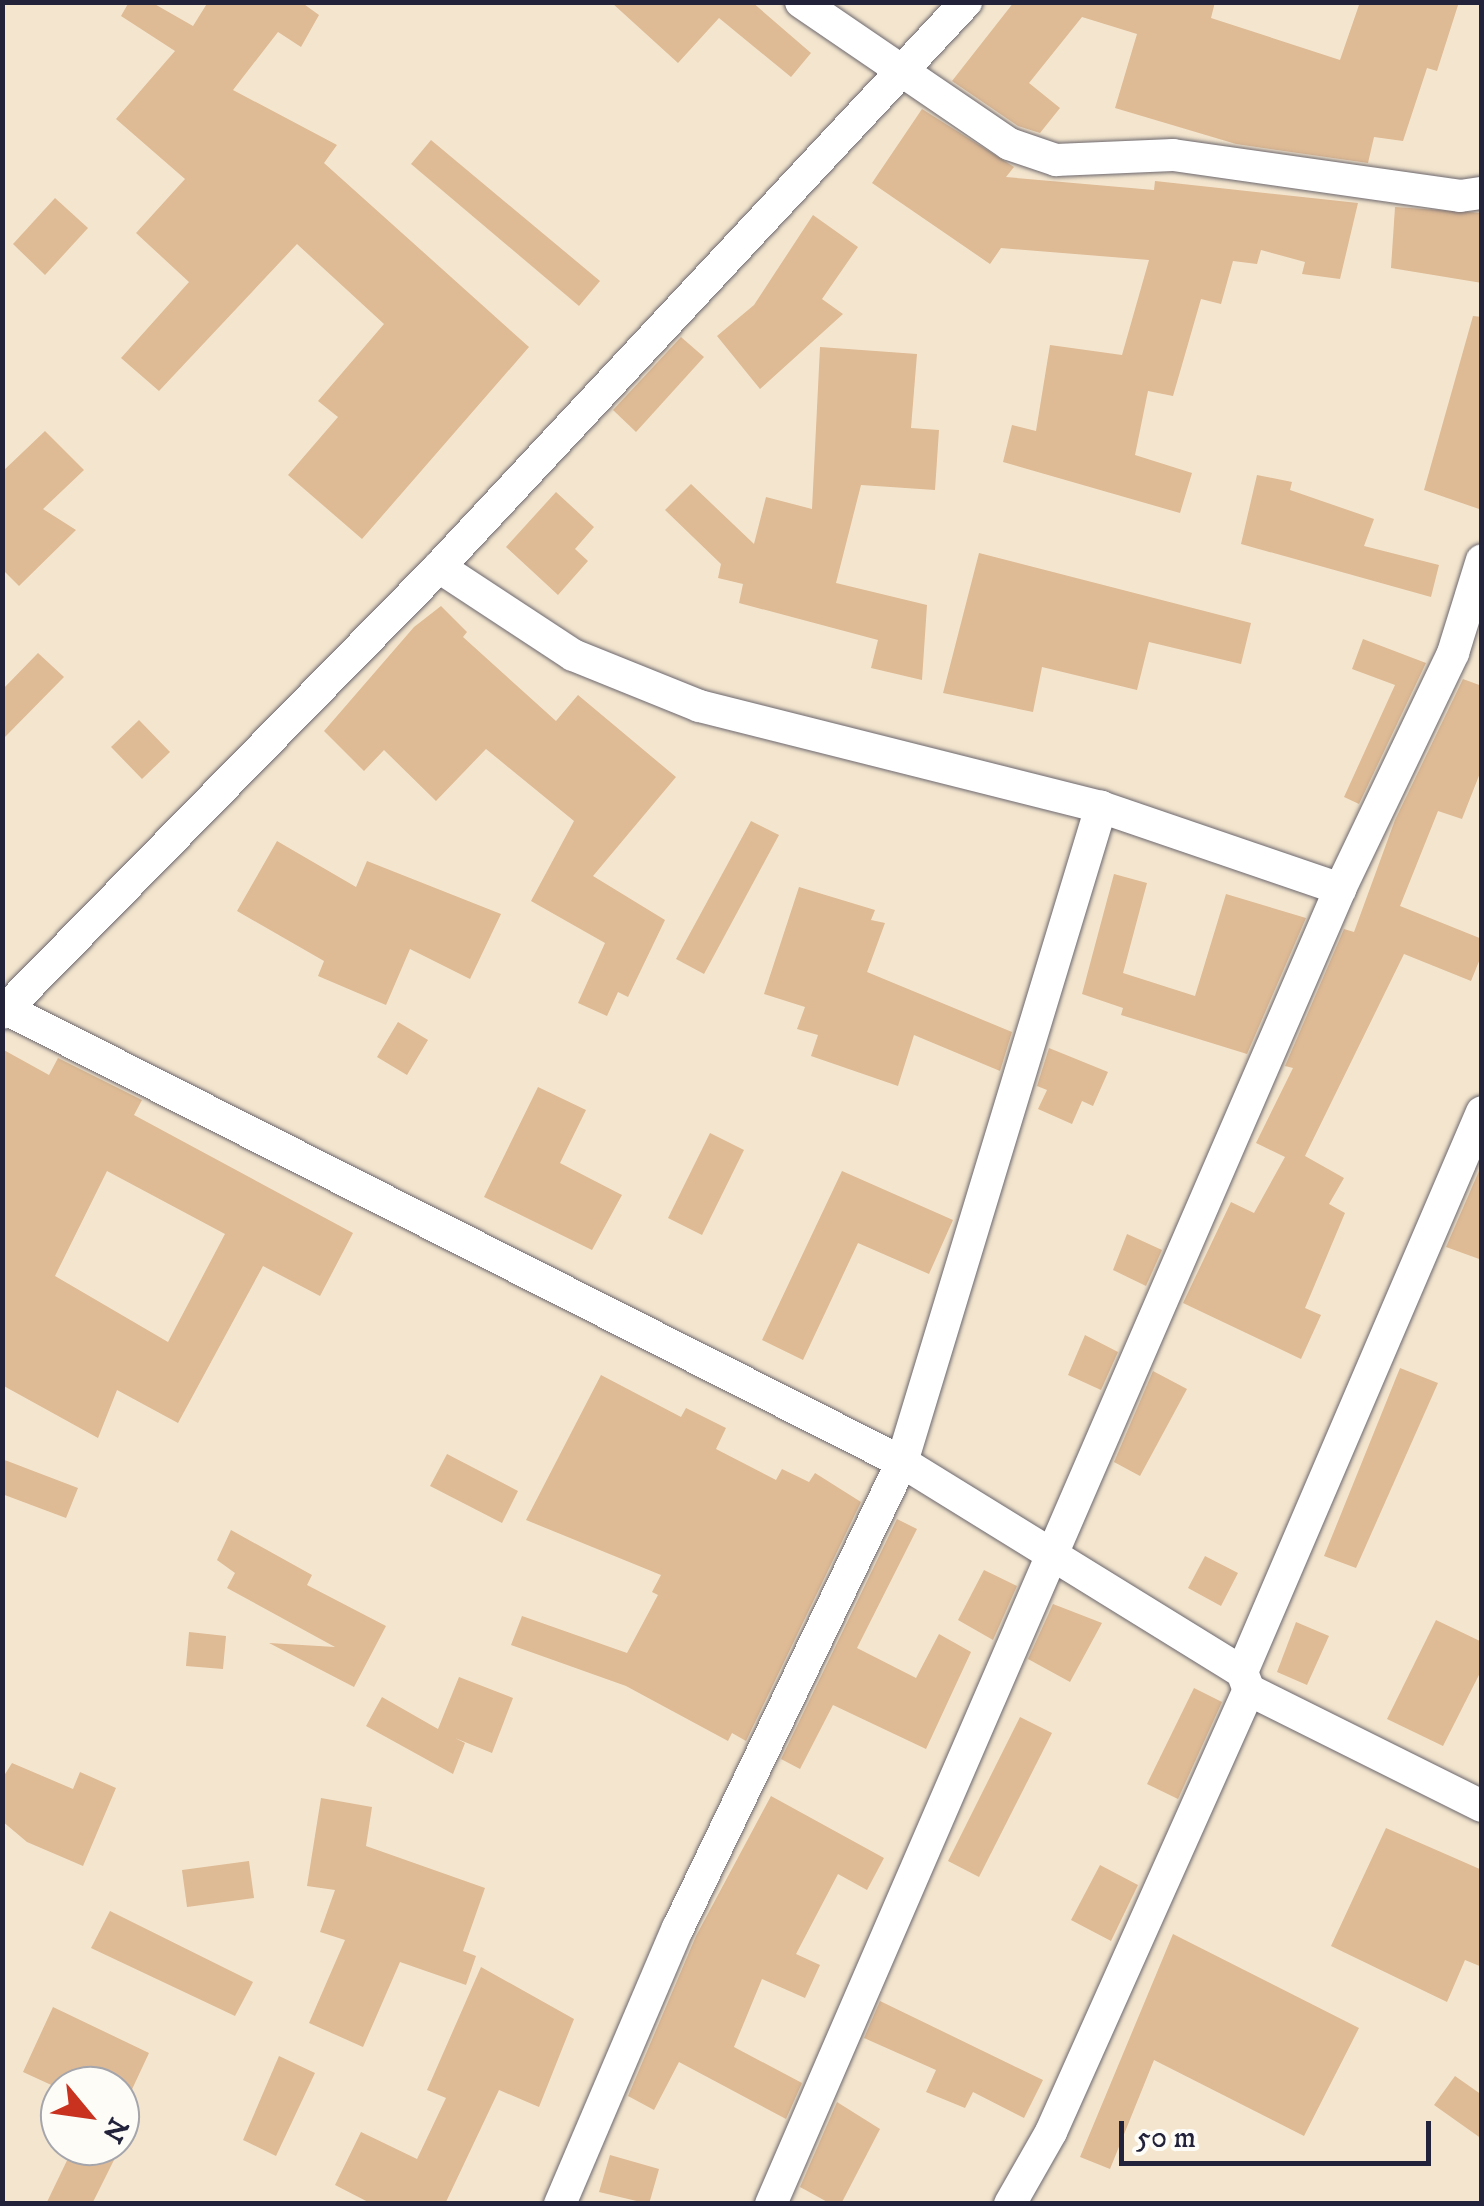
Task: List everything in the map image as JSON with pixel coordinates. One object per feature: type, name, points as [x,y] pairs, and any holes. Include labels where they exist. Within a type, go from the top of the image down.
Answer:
[{"type":"street","points":[[801,2],[1008,144],[1056,160],[1173,155],[1460,196],[1482,193]]},
{"type":"street","points":[[966,2],[439,566],[4,1010],[902,1462],[1246,1681],[1482,1806]]},
{"type":"street","points":[[771,2204],[1340,890],[1453,653],[1482,560]]},
{"type":"street","points":[[439,566],[573,654],[699,706],[1101,808],[1340,890]]},
{"type":"street","points":[[560,2204],[678,1928],[902,1462],[1101,808]]},
{"type":"street","points":[[1010,2204],[1051,2132],[1468,1174],[1482,1112]]},
{"type":"building","points":[[129,2],[151,2],[193,26],[208,2],[301,2],[319,15],[301,47],[278,32],[233,90],[337,145],[324,163],[529,347],[362,539],[288,475],[338,417],[318,401],[384,324],[297,244],[159,391],[121,358],[189,282],[136,233],[185,179],[116,119],[175,51],[121,16]]},
{"type":"building","points":[[752,2],[811,53],[791,77],[719,18],[678,63],[612,3]]},
{"type":"building","points":[[1014,2],[1215,2],[1211,18],[1340,60],[1360,2],[1459,2],[1437,71],[1427,68],[1403,141],[1374,137],[1368,163],[1236,144],[1115,108],[1137,34],[1082,17],[1029,83],[1060,108],[1040,133],[1018,126],[952,81]]},
{"type":"building","points":[[922,109],[1014,167],[1006,177],[1154,190],[1155,181],[1358,203],[1340,279],[1302,274],[1305,262],[1261,250],[1257,264],[1233,261],[1221,304],[1201,299],[1173,396],[1148,391],[1135,455],[1192,473],[1180,513],[1003,462],[1012,425],[1036,431],[1050,345],[1122,355],[1149,260],[1001,248],[990,264],[872,183]]},
{"type":"building","points":[[431,140],[600,281],[579,306],[411,164]]},
{"type":"building","points":[[55,198],[88,228],[45,275],[13,244]]},
{"type":"building","points":[[1395,207],[1482,213],[1482,283],[1391,268]]},
{"type":"building","points":[[813,215],[858,247],[822,299],[843,314],[760,389],[717,336],[754,305]]},
{"type":"building","points":[[1473,316],[1482,317],[1482,510],[1424,490]]},
{"type":"building","points":[[681,337],[704,357],[636,432],[613,410]]},
{"type":"building","points":[[820,347],[917,354],[911,428],[939,430],[935,490],[861,485],[836,583],[927,605],[922,680],[871,668],[878,640],[739,603],[743,584],[718,578],[721,564],[665,510],[691,484],[754,544],[766,497],[812,509]]},
{"type":"building","points":[[45,431],[84,470],[43,509],[76,530],[19,586],[2,569],[2,472]]},
{"type":"building","points":[[1257,475],[1292,482],[1290,490],[1374,519],[1364,546],[1439,565],[1431,597],[1241,544]]},
{"type":"building","points":[[556,492],[594,527],[575,549],[588,561],[558,595],[506,547]]},
{"type":"building","points":[[979,553],[1251,623],[1241,664],[1149,642],[1137,690],[1042,667],[1033,712],[943,693]]},
{"type":"building","points":[[441,606],[467,632],[463,637],[556,721],[578,695],[676,777],[593,876],[665,920],[628,997],[618,992],[607,1016],[578,1003],[605,943],[531,901],[574,821],[486,749],[436,801],[384,750],[364,771],[324,731],[414,627]]},
{"type":"building","points":[[1363,639],[1426,663],[1359,804],[1344,797],[1395,685],[1352,669]]},
{"type":"building","points":[[38,653],[64,677],[2,740],[2,690]]},
{"type":"building","points":[[1463,679],[1482,686],[1482,768],[1462,819],[1438,811],[1400,906],[1482,939],[1482,954],[1471,981],[1404,954],[1305,1156],[1344,1178],[1329,1204],[1345,1213],[1305,1308],[1321,1315],[1301,1359],[1183,1303],[1231,1202],[1254,1213],[1285,1157],[1256,1143],[1293,1068],[1285,1066],[1344,929],[1354,932],[1395,820]]},
{"type":"building","points":[[139,720],[170,752],[142,779],[111,747]]},
{"type":"building","points":[[751,821],[779,835],[704,974],[676,959]]},
{"type":"building","points":[[277,841],[356,887],[367,861],[501,914],[470,979],[410,949],[386,1005],[318,976],[324,961],[237,911]]},
{"type":"building","points":[[1114,874],[1147,883],[1123,973],[1195,996],[1226,894],[1306,918],[1247,1054],[1121,1015],[1123,1008],[1082,994]]},
{"type":"building","points":[[799,887],[875,910],[871,920],[885,923],[867,972],[1012,1032],[1000,1071],[914,1035],[898,1086],[811,1056],[818,1035],[797,1029],[805,1007],[764,994]]},
{"type":"building","points":[[398,1022],[428,1040],[407,1075],[377,1057]]},
{"type":"building","points":[[1049,1048],[1108,1072],[1093,1106],[1082,1101],[1072,1124],[1038,1109],[1047,1090],[1037,1086]]},
{"type":"building","points":[[2,1049],[49,1075],[58,1058],[142,1100],[134,1115],[353,1233],[320,1296],[263,1266],[178,1423],[117,1390],[98,1438],[2,1385]],"holes":[[[107,1171],[225,1234],[168,1342],[55,1276]]]},
{"type":"building","points":[[538,1087],[586,1110],[560,1163],[622,1195],[592,1250],[484,1197]]},
{"type":"building","points":[[710,1133],[744,1150],[702,1235],[668,1218]]},
{"type":"building","points":[[1482,1164],[1482,1260],[1446,1247]]},
{"type":"building","points":[[842,1171],[953,1220],[929,1274],[858,1243],[803,1360],[762,1340]]},
{"type":"building","points":[[1127,1234],[1162,1250],[1146,1286],[1113,1270]]},
{"type":"building","points":[[1085,1335],[1118,1352],[1101,1390],[1068,1375]]},
{"type":"building","points":[[1400,1368],[1438,1383],[1356,1568],[1324,1556]]},
{"type":"building","points":[[1153,1371],[1187,1389],[1140,1476],[1114,1462]]},
{"type":"building","points":[[601,1375],[681,1417],[686,1408],[726,1428],[716,1449],[776,1480],[782,1469],[809,1482],[815,1473],[861,1502],[746,1741],[732,1733],[728,1741],[626,1686],[511,1645],[522,1616],[627,1653],[658,1595],[652,1592],[661,1575],[526,1520]]},
{"type":"building","points":[[447,1454],[518,1491],[502,1523],[430,1486]]},
{"type":"building","points":[[2,1459],[78,1488],[66,1518],[2,1494]]},
{"type":"building","points":[[897,1519],[917,1529],[857,1648],[916,1678],[939,1634],[971,1652],[926,1749],[833,1705],[800,1769],[781,1759]]},
{"type":"building","points":[[231,1530],[312,1575],[307,1585],[386,1626],[354,1687],[269,1643],[335,1647],[227,1588],[235,1573],[217,1560]]},
{"type":"building","points":[[1205,1556],[1238,1573],[1221,1606],[1188,1588]]},
{"type":"building","points":[[984,1570],[1017,1586],[993,1640],[958,1620]]},
{"type":"building","points":[[1053,1604],[1102,1623],[1070,1682],[1028,1659]]},
{"type":"building","points":[[1436,1620],[1482,1642],[1482,1669],[1443,1746],[1387,1719]]},
{"type":"building","points":[[1296,1622],[1329,1636],[1307,1685],[1277,1672]]},
{"type":"building","points":[[189,1632],[226,1636],[223,1669],[186,1666]]},
{"type":"building","points":[[459,1677],[513,1698],[492,1753],[455,1738],[465,1743],[453,1774],[366,1726],[382,1697],[438,1729]]},
{"type":"building","points":[[1194,1688],[1222,1702],[1178,1799],[1147,1784]]},
{"type":"building","points":[[1020,1717],[1052,1733],[979,1877],[948,1861]]},
{"type":"building","points":[[12,1763],[73,1789],[80,1772],[116,1788],[83,1866],[27,1842],[2,1821],[2,1779]]},
{"type":"building","points":[[771,1796],[884,1858],[867,1890],[838,1874],[796,1954],[820,1965],[805,1998],[762,1979],[734,2047],[802,2083],[786,2119],[679,2062],[654,2110],[628,2096],[696,1936]]},
{"type":"building","points":[[321,1798],[372,1807],[366,1846],[485,1888],[463,1951],[476,1956],[466,1985],[400,1962],[363,2047],[309,2023],[345,1940],[320,1932],[335,1890],[307,1886]]},
{"type":"building","points":[[1386,1828],[1482,1870],[1482,1967],[1465,1960],[1447,2002],[1331,1946]]},
{"type":"building","points":[[249,1861],[254,1898],[187,1907],[182,1870]]},
{"type":"building","points":[[1100,1865],[1138,1885],[1111,1941],[1071,1920]]},
{"type":"building","points":[[110,1911],[253,1982],[235,2016],[91,1948]]},
{"type":"building","points":[[1173,1934],[1359,2028],[1304,2136],[1154,2060],[1110,2169],[1080,2157]]},
{"type":"building","points":[[481,1967],[574,2019],[539,2107],[499,2090],[445,2204],[372,2204],[335,2185],[361,2132],[417,2159],[446,2098],[427,2090]]},
{"type":"building","points":[[880,2001],[1043,2080],[1024,2118],[973,2092],[965,2108],[926,2092],[936,2070],[864,2038]]},
{"type":"building","points":[[53,2007],[149,2053],[140,2072],[140,2066],[40,2066],[40,2080],[23,2072]]},
{"type":"building","points":[[279,2056],[315,2073],[276,2156],[243,2140]]},
{"type":"building","points":[[1455,2076],[1482,2095],[1482,2139],[1434,2105]]},
{"type":"building","points":[[837,2102],[880,2129],[841,2204],[831,2204],[800,2187]]},
{"type":"building","points":[[610,2155],[659,2169],[649,2204],[599,2192]]},
{"type":"building","points":[[64,2166],[111,2166],[92,2204],[46,2204]]}]
